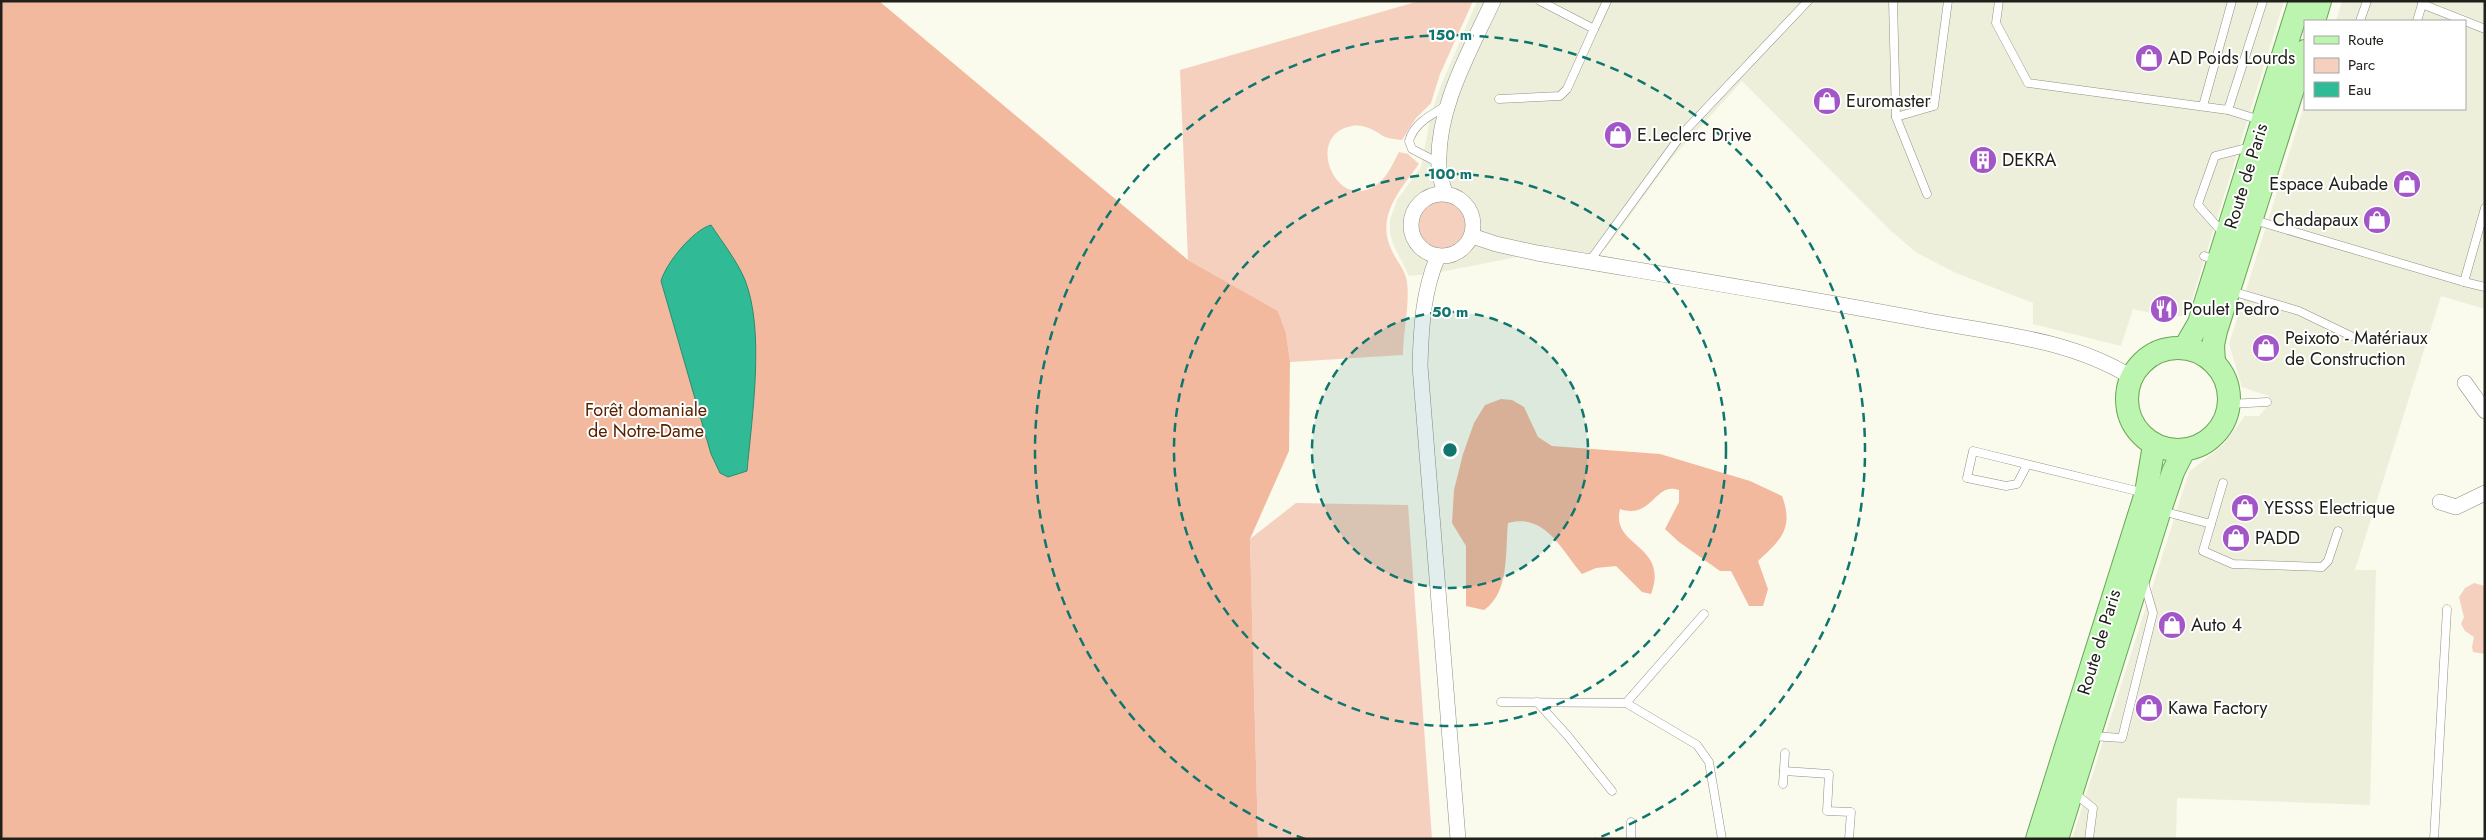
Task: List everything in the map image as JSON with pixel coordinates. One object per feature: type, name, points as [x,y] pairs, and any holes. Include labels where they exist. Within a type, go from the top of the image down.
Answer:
[{"type":"main road","name":"Route de Paris","points":[[2185,347],[2199,323],[2212,259],[2227,237],[2271,147],[2263,121],[2300,1]]},
{"type":"main road","points":[[2314,20],[2320,1]]},
{"type":"main road","name":"Route de Paris","points":[[2214,362],[2216,331],[2252,220],[2271,147],[2304,53]]},
{"type":"main road","points":[[2185,347],[2201,352],[2214,362],[2226,382],[2229,404],[2225,418],[2214,435],[2197,446],[2184,450],[2169,449],[2154,444],[2141,435],[2132,422],[2127,400],[2131,377],[2140,363],[2153,353],[2169,348],[2185,347]]},
{"type":"main road","name":"Route de Paris","points":[[2037,839],[2146,493],[2154,444]]},
{"type":"main road","name":"Route de Paris","points":[[2057,839],[2160,510],[2173,472],[2184,450]]},
{"type":"street","points":[[1444,194],[1439,163],[1442,131],[1448,105],[1457,80],[1493,1]]},
{"type":"street","points":[[1434,194],[1454,196],[1468,208],[1474,226],[1472,236],[1462,249],[1455,254],[1438,256],[1428,253],[1413,238],[1410,227],[1416,206],[1434,194]]},
{"type":"street","points":[[1472,236],[1512,248],[1809,299],[2052,344],[2103,361],[2131,377]]},
{"type":"street","points":[[1438,256],[1430,274],[1425,300],[1421,330],[1420,374],[1458,839]]},
{"type":"street","points":[[2465,383],[2485,411]]},
{"type":"street","points":[[2440,502],[2456,507],[2485,493]]},
{"type":"lane","points":[[1540,1],[1594,29]]},
{"type":"lane","points":[[1499,99],[1560,96],[1567,89],[1607,1]]},
{"type":"lane","points":[[1589,262],[1682,134],[1808,1]]},
{"type":"lane","points":[[1893,1],[1896,117],[1927,194]]},
{"type":"lane","points":[[1896,117],[1934,106],[1948,1]]},
{"type":"lane","points":[[1999,1],[1996,24],[2028,82],[2228,110],[2263,121]]},
{"type":"lane","points":[[2203,106],[2232,1]]},
{"type":"lane","points":[[2228,110],[2263,1]]},
{"type":"lane","points":[[2360,20],[2367,1]]},
{"type":"lane","points":[[2417,20],[2423,3],[2464,20]]},
{"type":"lane","points":[[2466,21],[2485,29]]},
{"type":"lane","points":[[1439,163],[1412,150],[1408,141],[1413,131],[1422,121],[1448,105]]},
{"type":"lane","points":[[2227,237],[2198,205],[2215,156],[2271,147]]},
{"type":"lane","points":[[2464,282],[2485,208]]},
{"type":"lane","points":[[2252,220],[2485,287]]},
{"type":"lane","points":[[2230,291],[2299,311],[2351,336]]},
{"type":"lane","points":[[2229,404],[2267,402]]},
{"type":"lane","points":[[2027,465],[2017,484],[2006,486],[1967,478],[1973,451],[2146,493]]},
{"type":"lane","points":[[2223,483],[2203,550],[2233,564],[2322,567],[2328,561],[2338,531]]},
{"type":"lane","points":[[2160,510],[2211,524]]},
{"type":"lane","points":[[2089,736],[2122,738],[2153,613],[2141,572]]},
{"type":"lane","points":[[2434,839],[2447,609]]},
{"type":"lane","points":[[1626,703],[1704,614]]},
{"type":"lane","points":[[1501,702],[1626,703],[1697,745],[1709,762],[1722,839]]},
{"type":"lane","points":[[1537,702],[1568,735],[1612,790]]},
{"type":"lane","points":[[1784,784],[1785,753]]},
{"type":"lane","points":[[1784,771],[1829,774],[1828,811],[1851,812],[1849,839]]},
{"type":"lane","points":[[2072,792],[2093,808],[2089,839]]},
{"type":"lane","points":[[1630,839],[1631,822]]},
{"type":"shaded area","points":[[1477,1],[2284,1],[2187,316],[2165,316],[2133,309],[2121,346],[2033,324],[2033,303],[1956,273],[1917,253],[1891,231],[1742,81],[1672,158],[1606,248],[1599,248],[1589,262],[1537,253],[1430,274],[1409,276],[1393,244],[1390,233],[1390,220],[1397,200],[1421,167],[1431,114]]},
{"type":"shaded area","points":[[2342,1],[2485,1],[2485,309],[2441,296],[2355,570],[2376,570],[2370,805],[2177,798],[2176,839],[2072,839],[2189,472],[2223,445],[2245,416],[2259,416],[2266,408],[2269,396],[2242,387],[2229,344],[2304,106],[2304,110],[2466,110],[2466,20],[2336,20]]},
{"type":"green space","name":"Forêt domaniale de Notre-Dame","points":[[1,1],[879,1],[1188,260],[1278,311],[1286,333],[1290,362],[1289,451],[1250,539],[1258,839],[1,839]]},
{"type":"green space","points":[[1419,1],[1473,1],[1440,74],[1431,103],[1416,118],[1402,140],[1385,137],[1365,127],[1352,126],[1337,133],[1329,144],[1328,158],[1332,172],[1340,183],[1352,190],[1366,190],[1381,181],[1389,171],[1399,152],[1408,154],[1419,164],[1392,204],[1386,227],[1392,251],[1403,269],[1407,282],[1408,299],[1403,355],[1290,362],[1286,333],[1278,311],[1188,260],[1180,70]]},
{"type":"green space","points":[[1443,200],[1457,204],[1464,211],[1468,225],[1464,239],[1457,246],[1443,250],[1429,246],[1422,239],[1418,225],[1422,211],[1429,204]]},
{"type":"green space","points":[[1501,399],[1512,400],[1524,407],[1538,437],[1552,446],[1660,454],[1750,481],[1782,496],[1787,517],[1786,525],[1779,540],[1758,561],[1768,589],[1763,606],[1749,606],[1731,571],[1720,571],[1679,542],[1665,529],[1679,502],[1679,490],[1671,489],[1664,491],[1639,509],[1631,511],[1620,509],[1619,522],[1623,531],[1647,555],[1653,565],[1655,578],[1651,594],[1642,592],[1616,566],[1596,568],[1582,574],[1543,528],[1533,523],[1521,521],[1508,523],[1505,571],[1498,593],[1484,610],[1466,606],[1466,546],[1452,523],[1454,490],[1463,454],[1474,423],[1485,405]]},
{"type":"green space","points":[[1296,503],[1408,505],[1432,839],[1258,839],[1250,539]]},
{"type":"green space","points":[[2474,583],[2485,586],[2485,654],[2473,652],[2474,637],[2465,631],[2461,624],[2464,617],[2459,597],[2465,588]]},
{"type":"water","points":[[711,225],[734,259],[745,280],[751,301],[756,348],[754,400],[747,471],[728,477],[720,473],[711,454],[661,281],[668,265],[681,248],[696,233]]},
{"type":"place","name":"AD Poids Lourds","points":[[2149,58]]},
{"type":"place","name":"Euromaster","points":[[1827,101]]},
{"type":"place","name":"E.Leclerc Drive","points":[[1618,135]]},
{"type":"place","name":"DEKRA","points":[[1983,160]]},
{"type":"place","name":"Espace Aubade","points":[[2407,184]]},
{"type":"place","name":"Chadapaux","points":[[2377,220]]},
{"type":"place","name":"Poulet Pedro","points":[[2164,309]]},
{"type":"place","name":"Peixoto - Matériaux de Construction","points":[[2266,348]]},
{"type":"place","name":"YESSS Electrique","points":[[2245,508]]},
{"type":"place","name":"PADD","points":[[2236,538]]},
{"type":"place","name":"Auto 4","points":[[2172,625]]},
{"type":"place","name":"Kawa Factory","points":[[2149,708]]}]
